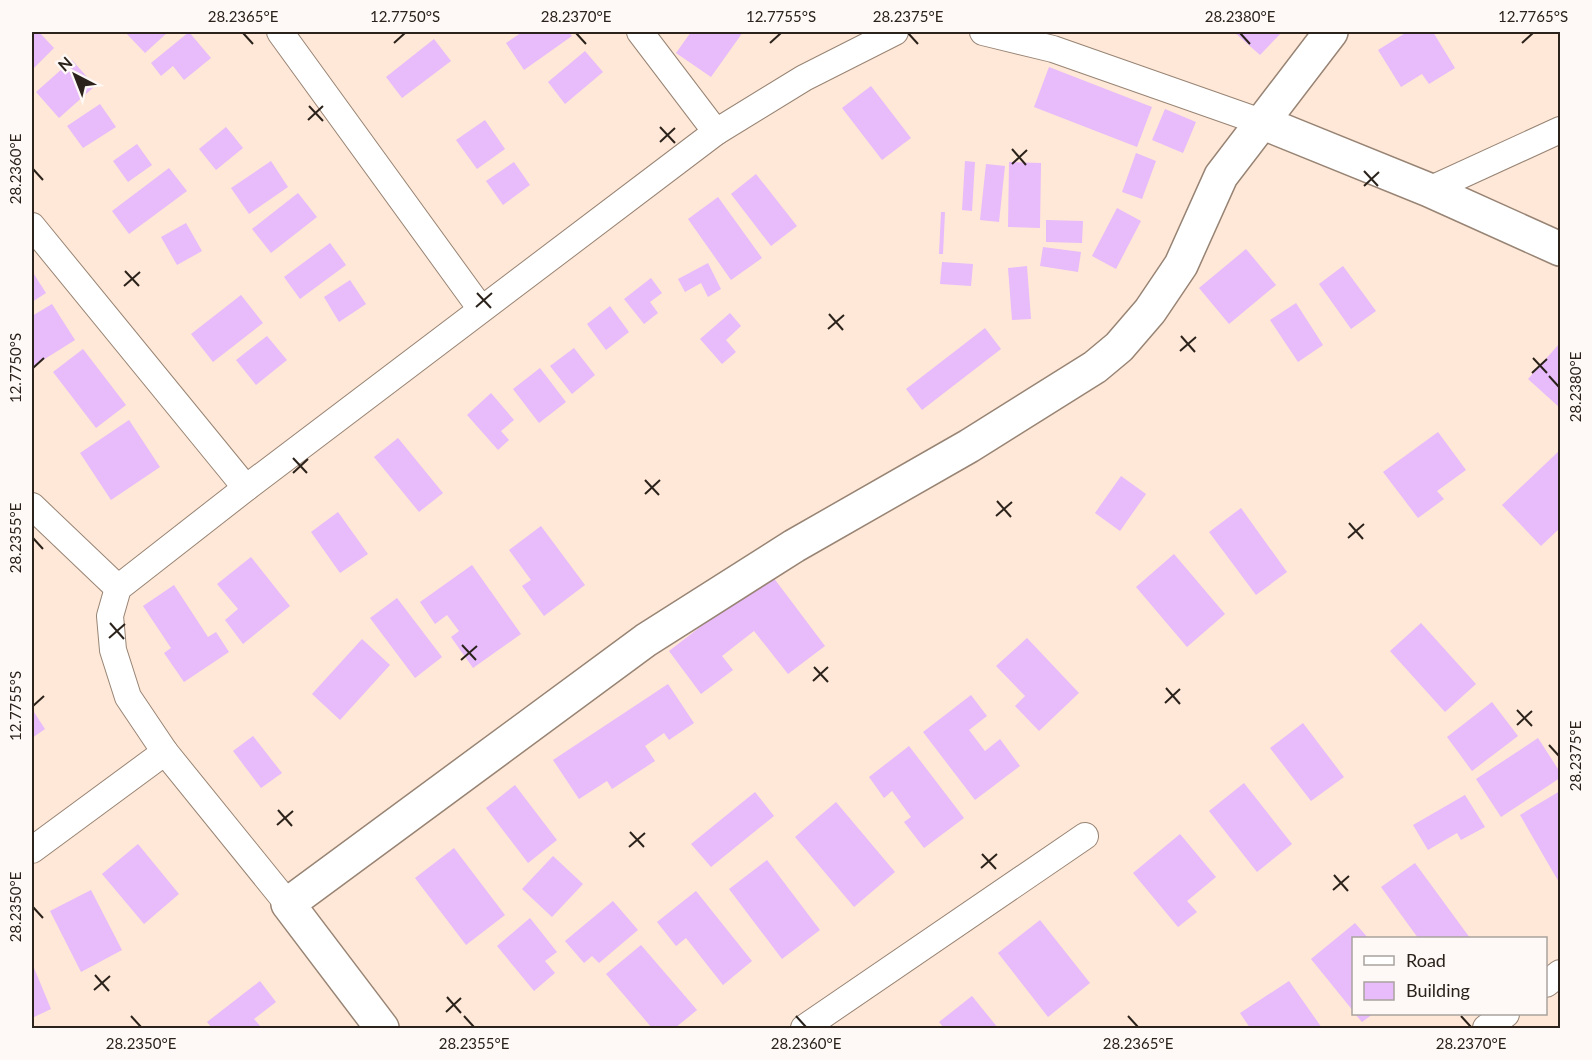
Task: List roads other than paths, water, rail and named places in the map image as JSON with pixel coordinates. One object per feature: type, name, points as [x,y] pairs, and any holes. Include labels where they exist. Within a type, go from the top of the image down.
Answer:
[{"type":"street","points":[[280,32],[481,309]]},
{"type":"street","points":[[640,32],[716,132]]},
{"type":"street","points":[[382,1029],[288,904],[165,752],[128,697],[112,650],[110,616],[118,588],[246,488],[716,132],[804,78],[896,32]]},
{"type":"street","points":[[983,32],[1053,49],[1261,122],[1429,190],[1560,249]]},
{"type":"street","points":[[288,904],[646,640],[795,546],[958,452],[1095,367],[1119,347],[1150,311],[1181,265],[1221,176],[1331,32]]},
{"type":"street","points":[[1429,190],[1560,130]]},
{"type":"street","points":[[32,226],[246,488]]},
{"type":"street","points":[[32,506],[118,588]]},
{"type":"street","points":[[32,850],[165,752]]},
{"type":"street","points":[[804,1029],[1085,836]]},
{"type":"street","points":[[1547,983],[1560,973]]},
{"type":"street","points":[[1485,1029],[1505,1015]]}]
